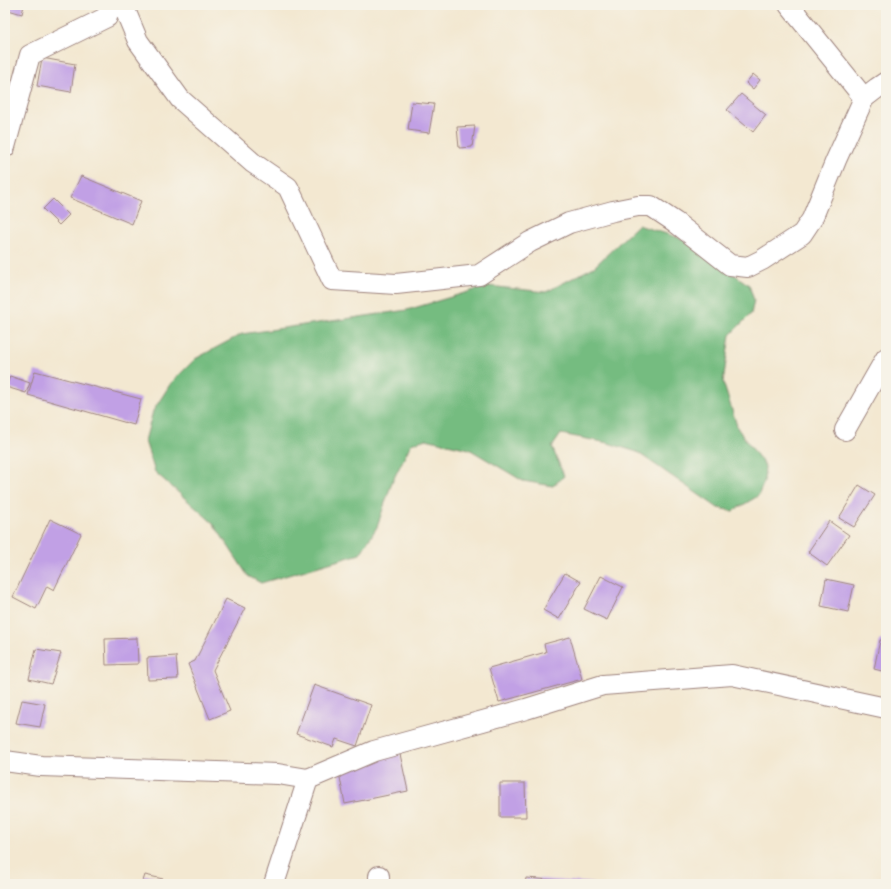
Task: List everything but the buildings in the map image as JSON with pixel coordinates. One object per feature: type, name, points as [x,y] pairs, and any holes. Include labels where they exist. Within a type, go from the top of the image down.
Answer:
[{"type":"street","points":[[5,147],[30,55],[107,17],[110,5]]},
{"type":"street","points":[[123,5],[138,41],[180,99],[253,163],[288,187],[332,280],[396,284],[479,275],[530,242],[569,223],[638,206],[651,206],[675,222],[730,265],[748,267],[762,260],[802,234],[812,219],[836,160],[864,98],[886,82]]},
{"type":"street","points":[[789,5],[864,98]]},
{"type":"street","points":[[845,430],[886,358]]},
{"type":"street","points":[[5,761],[41,766],[278,774],[308,779],[374,751],[603,685],[732,675],[886,708]]},
{"type":"street","points":[[274,884],[308,779]]},
{"type":"green space","points":[[638,225],[686,240],[749,285],[754,300],[751,314],[730,335],[723,382],[738,429],[765,466],[764,482],[758,496],[733,511],[718,508],[637,452],[608,443],[561,434],[552,447],[564,476],[553,486],[523,481],[469,449],[426,439],[411,444],[392,482],[377,527],[360,554],[261,583],[248,576],[213,523],[155,472],[145,441],[153,411],[171,383],[195,359],[242,334],[407,310],[488,286],[546,292],[594,267]]}]
